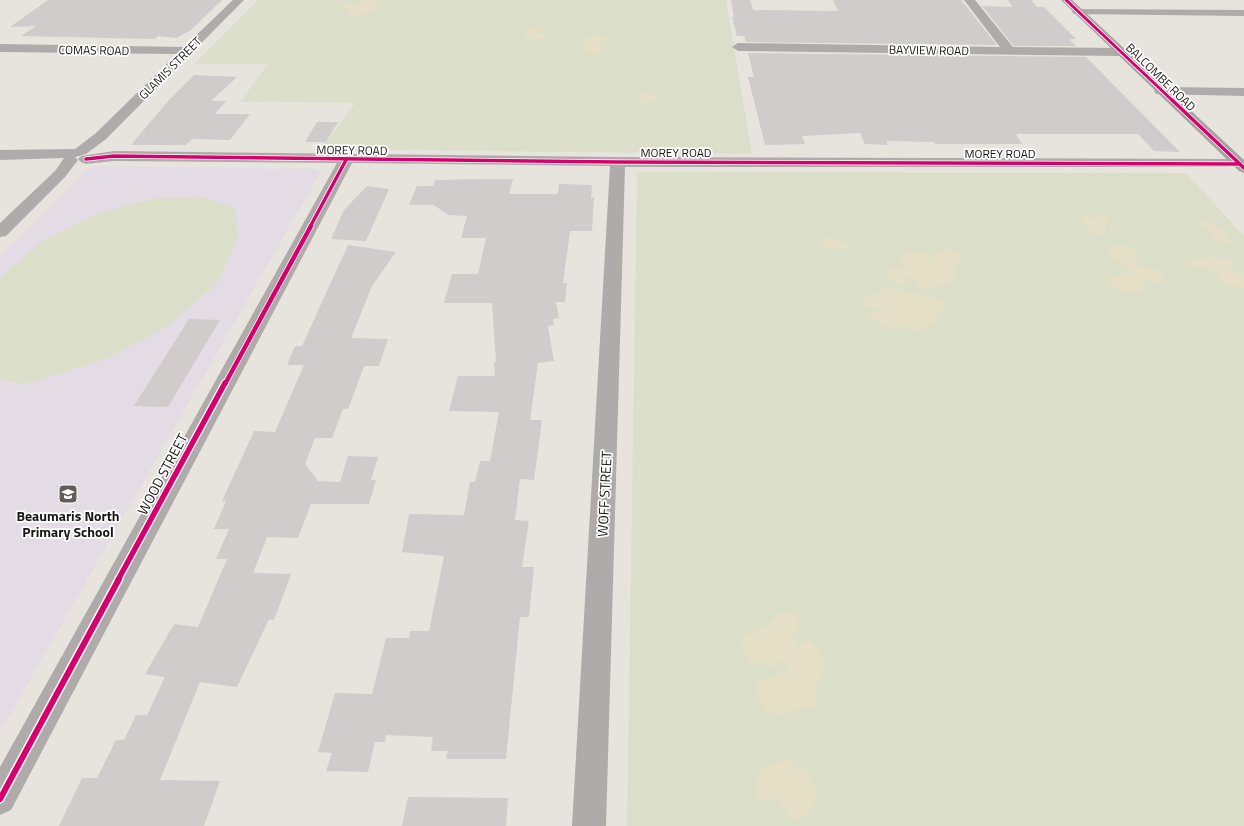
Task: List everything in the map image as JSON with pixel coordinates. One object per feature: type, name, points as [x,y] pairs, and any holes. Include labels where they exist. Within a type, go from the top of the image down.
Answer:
[{"type":"main road","name":"BALCOMBE ROAD","points":[[1066,0],[1241,166]]},
{"type":"street","name":"GLAMIS STREET","points":[[80,156],[239,0]]},
{"type":"street","points":[[969,0],[1009,50]]},
{"type":"street","points":[[1078,12],[1244,13]]},
{"type":"street","name":"BAYVIEW ROAD","points":[[738,47],[1120,52]]},
{"type":"street","name":"COMAS ROAD","points":[[0,48],[188,51]]},
{"type":"street","points":[[1162,91],[1244,92]]},
{"type":"street","name":"MOREY ROAD","points":[[0,155],[346,160],[1241,166]]},
{"type":"street","points":[[0,232],[80,156]]},
{"type":"street","name":"WOOD STREET","points":[[0,799],[346,160]]},
{"type":"street","name":"WOFF STREET","points":[[589,826],[618,162]]},
{"type":"shaded area","name":"Beaumaris North Primary School","points":[[91,166],[316,169],[320,173],[0,732],[0,257]]},
{"type":"green space","points":[[258,0],[726,0],[752,154],[317,149],[328,140],[355,103],[240,102],[268,64],[194,64]]},
{"type":"green space","points":[[637,172],[1186,173],[1244,236],[1244,826],[627,826]]},
{"type":"green space","points":[[202,197],[236,209],[237,239],[217,283],[170,325],[106,359],[24,384],[0,379],[0,277],[43,241],[94,215],[151,199]]},
{"type":"sand","points":[[360,0],[374,0],[378,5],[372,11],[357,16],[346,12],[350,9],[342,9],[338,7],[349,4],[355,6]]},
{"type":"sand","points":[[533,27],[542,28],[536,34],[544,35],[543,39],[537,40],[535,36],[524,39],[524,35],[530,31],[526,29]]},
{"type":"sand","points":[[601,35],[608,38],[608,42],[596,41],[603,44],[604,51],[600,53],[587,53],[584,49],[594,47],[583,47],[581,44],[586,42],[587,37]]},
{"type":"sand","points":[[639,94],[651,94],[662,98],[650,102],[644,102],[638,100]]},
{"type":"sand","points":[[1099,214],[1105,215],[1109,220],[1105,226],[1105,232],[1101,236],[1093,234],[1088,230],[1081,216],[1094,217]]},
{"type":"sand","points":[[1198,221],[1209,222],[1218,226],[1225,232],[1231,241],[1227,244],[1217,240],[1211,235],[1210,232],[1195,223]]},
{"type":"sand","points":[[827,237],[847,243],[849,247],[833,249],[825,247],[820,241]]},
{"type":"sand","points":[[1122,244],[1130,247],[1135,253],[1138,258],[1131,258],[1136,264],[1159,271],[1165,280],[1160,283],[1150,280],[1145,282],[1139,292],[1131,292],[1116,287],[1110,281],[1114,276],[1133,274],[1133,271],[1113,259],[1108,249],[1109,246]]},
{"type":"sand","points":[[951,250],[957,252],[962,260],[953,264],[957,273],[954,277],[940,286],[927,290],[919,286],[914,279],[905,278],[906,284],[903,284],[898,283],[887,275],[892,267],[907,269],[900,262],[899,258],[908,252],[925,253],[929,260],[932,259],[930,255]]},
{"type":"sand","points":[[1218,257],[1229,258],[1232,262],[1233,268],[1226,269],[1229,272],[1242,273],[1244,276],[1244,288],[1236,288],[1224,284],[1219,279],[1217,275],[1219,272],[1216,270],[1191,267],[1188,262],[1191,259],[1213,259]]},
{"type":"sand","points":[[885,287],[942,300],[944,306],[936,315],[934,323],[927,326],[925,329],[917,331],[906,327],[890,328],[875,321],[868,314],[883,311],[882,307],[868,308],[861,299],[874,295]]},
{"type":"sand","points":[[790,611],[796,615],[799,623],[798,631],[791,633],[794,640],[799,646],[808,639],[820,651],[824,664],[820,679],[814,688],[816,700],[812,709],[800,706],[794,712],[778,714],[764,710],[758,697],[756,684],[768,677],[788,671],[786,662],[780,661],[772,668],[761,664],[753,664],[744,653],[742,641],[748,634],[765,627],[780,612]]},
{"type":"sand","points":[[791,758],[793,765],[796,768],[808,771],[816,792],[816,798],[811,810],[799,821],[789,818],[778,798],[766,801],[756,798],[756,780],[763,769]]},
{"type":"building","points":[[48,0],[222,0],[191,30],[176,38],[158,36],[155,39],[21,36],[36,26],[10,27]]},
{"type":"building","points":[[731,0],[750,0],[753,10],[838,11],[833,0],[961,0],[997,45],[746,42],[744,36],[737,36],[732,17],[734,17]]},
{"type":"building","points":[[1008,0],[1031,0],[1037,7],[1044,7],[1076,39],[1069,39],[1076,46],[1014,46],[982,6],[1013,7]]},
{"type":"building","points":[[748,53],[1086,57],[1180,152],[1154,151],[1138,134],[1016,134],[1022,144],[935,144],[934,142],[886,141],[888,145],[865,144],[860,133],[802,136],[805,144],[765,145],[748,77],[754,77]]},
{"type":"building","points":[[194,75],[237,77],[211,101],[226,101],[215,114],[250,114],[230,140],[192,139],[186,145],[131,145],[168,101]]},
{"type":"building","points":[[317,122],[338,122],[326,142],[305,142]]},
{"type":"building","points":[[513,179],[509,194],[558,194],[559,184],[592,185],[591,198],[594,197],[592,231],[570,231],[563,283],[567,283],[565,302],[556,302],[559,318],[553,319],[554,325],[548,326],[554,361],[538,363],[530,420],[542,420],[534,480],[520,479],[515,520],[529,521],[522,567],[534,567],[529,617],[520,617],[506,759],[446,759],[448,751],[431,751],[433,737],[386,735],[385,742],[375,742],[368,772],[326,771],[332,753],[318,752],[335,693],[372,694],[386,638],[409,638],[410,631],[429,631],[444,556],[402,552],[409,514],[464,515],[470,482],[475,482],[480,461],[490,461],[499,412],[449,411],[458,376],[495,376],[494,363],[496,362],[492,303],[444,303],[452,274],[478,274],[486,238],[461,238],[467,216],[448,215],[434,205],[409,205],[417,186],[433,186],[435,180]]},
{"type":"building","points":[[367,186],[389,189],[366,241],[331,239],[344,210]]},
{"type":"building","points":[[348,245],[396,252],[372,286],[351,338],[388,339],[379,366],[364,366],[348,409],[343,409],[332,438],[315,438],[305,464],[318,481],[340,482],[348,456],[378,457],[371,480],[376,480],[369,504],[311,504],[298,538],[267,537],[253,573],[291,574],[274,620],[269,619],[237,687],[200,682],[160,780],[220,781],[204,826],[59,826],[82,778],[97,778],[116,740],[124,740],[136,715],[147,715],[165,677],[145,674],[174,624],[198,627],[227,559],[216,559],[229,529],[214,529],[226,501],[222,501],[254,431],[275,432],[304,365],[287,365],[295,346],[302,346]]},
{"type":"building","points":[[189,319],[220,320],[168,407],[134,406]]},
{"type":"building","points":[[408,797],[508,798],[506,826],[402,826]]},
{"type":"cycle path","points":[[1066,0],[1244,168]]},
{"type":"cycle path","points":[[86,159],[114,156],[618,162],[1239,164]]},
{"type":"cycle path","points":[[0,799],[346,160]]},
{"type":"place","name":"Beaumaris North Primary School","points":[[68,494]]}]
